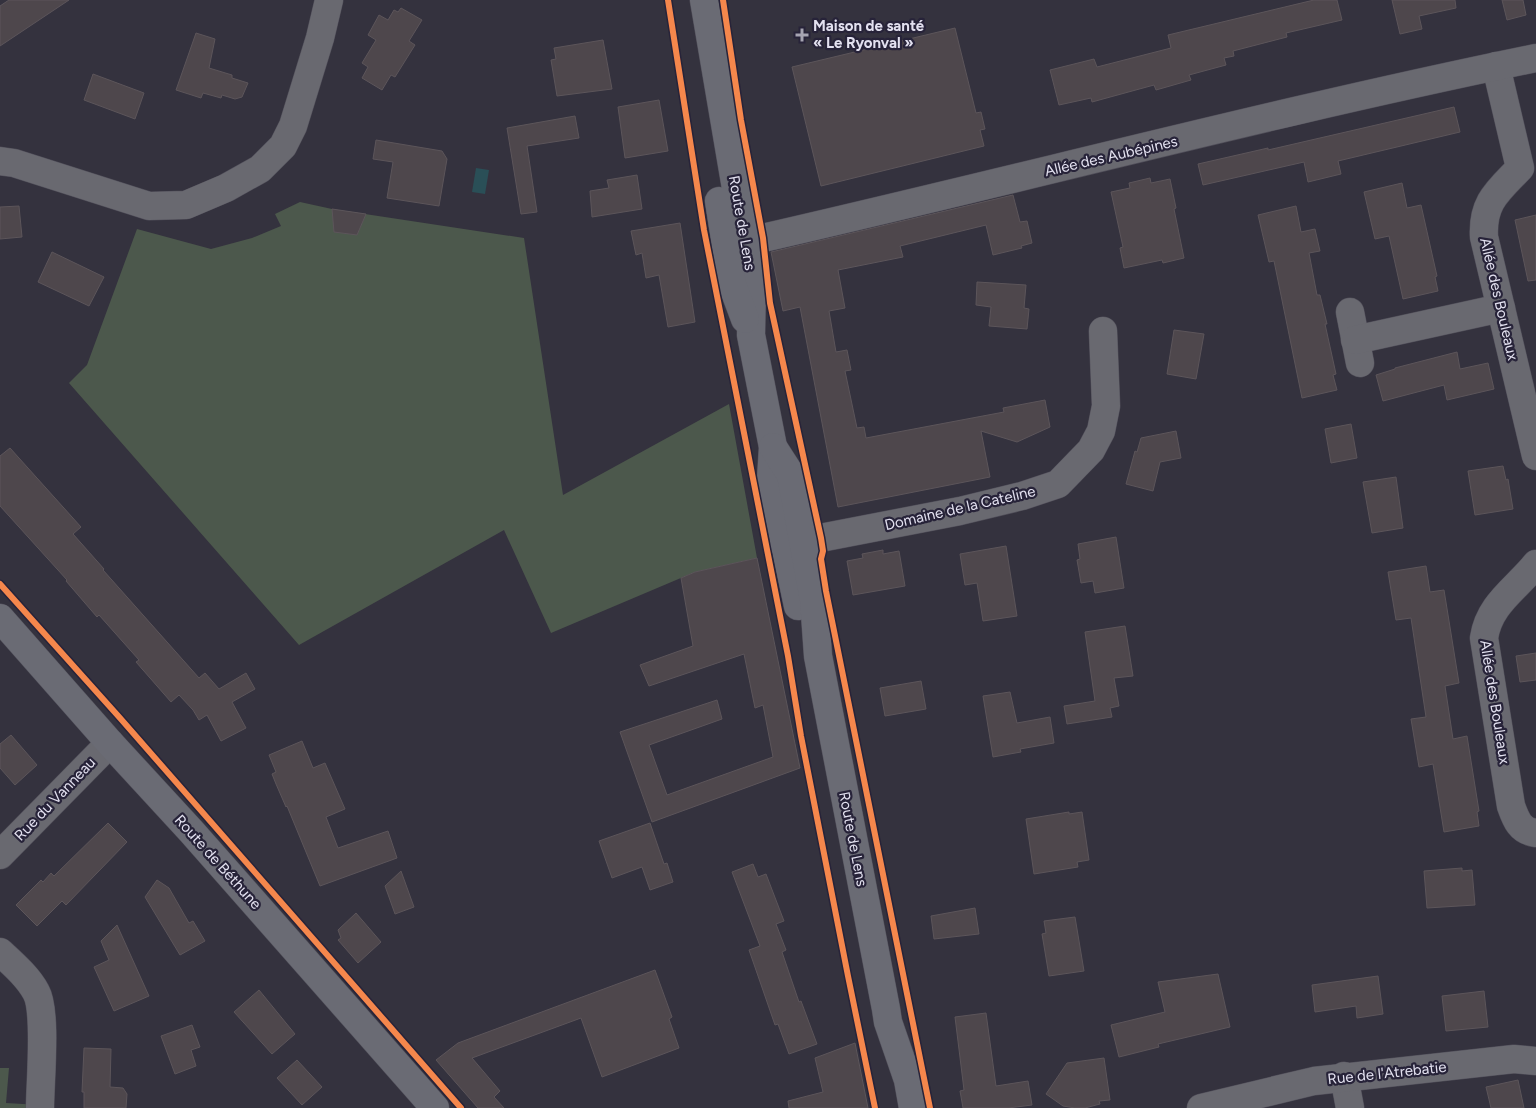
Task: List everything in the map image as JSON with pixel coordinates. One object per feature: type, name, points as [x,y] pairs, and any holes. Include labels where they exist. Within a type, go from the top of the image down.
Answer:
[{"type":"main road","points":[[689,0],[736,243]]},
{"type":"main road","name":"Route de Lens","points":[[704,0],[736,243],[752,282],[751,335],[774,447],[791,475],[794,542],[814,600],[818,656],[888,1022],[908,1080],[913,1108]]},
{"type":"main road","name":"Route de Béthune","points":[[0,618],[435,1108]]},
{"type":"main road","name":"Route de Lens","points":[[888,1022],[890,1081],[895,1108]]},
{"type":"street","points":[[0,161],[14,163],[148,206],[186,205],[226,188],[260,169],[283,146],[293,126],[320,38],[329,0]]},
{"type":"street","name":"Allée des Aubépines","points":[[736,243],[1447,76],[1536,58]]},
{"type":"street","name":"Allée des Bouleaux","points":[[1496,66],[1528,166],[1497,192],[1489,204],[1484,215],[1484,237],[1501,308],[1530,409],[1536,456]]},
{"type":"street","points":[[1350,312],[1357,351],[1501,308]]},
{"type":"street","name":"Domaine de la Cateline","points":[[794,542],[960,511],[1022,496],[1058,484],[1091,450],[1101,431],[1106,406],[1103,331]]},
{"type":"street","name":"Allée des Bouleaux","points":[[1528,830],[1515,818],[1511,806],[1484,638],[1486,625],[1491,613],[1535,567]]},
{"type":"street","name":"Rue du Vanneau","points":[[0,856],[110,743]]},
{"type":"street","points":[[0,952],[28,980],[37,994],[42,1010],[40,1108]]},
{"type":"street","name":"Rue de l'Atrebatie","points":[[1201,1108],[1296,1084],[1344,1076],[1514,1059],[1536,1061]]},
{"type":"street","points":[[1344,1076],[1350,1108]]},
{"type":"green space","points":[[300,202],[332,209],[524,238],[563,495],[729,404],[757,558],[695,572],[551,633],[504,530],[299,645],[69,383],[87,365],[137,229],[211,249],[252,238],[281,226],[275,214]]},
{"type":"green space","points":[[0,1068],[9,1068],[6,1103],[40,1105],[40,1108],[0,1108]]},
{"type":"water","points":[[476,168],[489,170],[485,194],[472,192]]},
{"type":"building","points":[[9,0],[69,0],[0,46],[0,6]]},
{"type":"building","points":[[1314,0],[1337,0],[1342,20],[1286,33],[1287,37],[1233,51],[1234,56],[1224,58],[1226,65],[1189,75],[1191,80],[1156,90],[1154,85],[1092,102],[1091,98],[1059,105],[1050,70],[1094,59],[1097,67],[1171,48],[1168,35]]},
{"type":"building","points":[[1392,0],[1455,0],[1456,8],[1419,16],[1422,29],[1400,34]]},
{"type":"building","points":[[1502,0],[1523,0],[1526,15],[1507,20]]},
{"type":"building","points":[[401,8],[422,20],[409,41],[415,45],[395,77],[391,75],[382,90],[362,78],[368,67],[362,63],[376,40],[368,35],[379,15],[388,20],[394,10],[398,12]]},
{"type":"building","points":[[955,28],[976,113],[981,112],[985,129],[980,130],[984,146],[821,186],[792,67]]},
{"type":"building","points":[[196,33],[215,39],[209,68],[232,75],[232,78],[248,83],[242,97],[235,99],[222,95],[221,98],[203,93],[201,98],[176,90]]},
{"type":"building","points":[[603,40],[612,89],[557,96],[551,60],[556,59],[554,48]]},
{"type":"building","points":[[93,74],[144,93],[135,119],[84,100]]},
{"type":"building","points":[[659,100],[668,151],[625,158],[618,107]]},
{"type":"building","points":[[1454,107],[1460,132],[1338,161],[1341,174],[1308,182],[1304,162],[1203,185],[1198,164],[1268,148],[1268,150]]},
{"type":"building","points":[[575,116],[579,138],[527,146],[537,212],[521,214],[507,128]]},
{"type":"building","points":[[376,140],[442,151],[447,159],[439,206],[387,198],[393,162],[373,159]]},
{"type":"building","points":[[637,175],[642,209],[592,217],[590,191],[609,188],[607,180]]},
{"type":"building","points":[[1150,178],[1151,183],[1170,179],[1184,258],[1163,263],[1162,260],[1124,268],[1120,248],[1123,247],[1111,192],[1130,188],[1129,183]]},
{"type":"building","points":[[1402,183],[1407,208],[1421,205],[1437,276],[1435,277],[1438,291],[1403,299],[1389,236],[1375,239],[1364,192]]},
{"type":"building","points":[[1013,195],[1020,222],[1027,221],[1032,243],[1021,246],[1022,248],[993,255],[986,225],[900,246],[903,257],[838,270],[845,308],[829,311],[836,352],[847,350],[851,370],[845,371],[857,428],[864,427],[866,438],[1004,412],[1003,408],[1045,400],[1050,427],[1017,442],[981,431],[990,477],[838,507],[800,307],[783,311],[771,252]]},
{"type":"building","points":[[19,206],[22,237],[0,239],[0,207]]},
{"type":"building","points":[[1296,206],[1301,232],[1315,229],[1320,251],[1309,253],[1317,295],[1320,295],[1327,324],[1325,324],[1336,374],[1333,375],[1337,390],[1302,398],[1274,261],[1269,262],[1258,215]]},
{"type":"building","points":[[332,209],[366,214],[357,235],[334,232]]},
{"type":"building","points":[[1536,215],[1536,280],[1528,281],[1515,220]]},
{"type":"building","points":[[680,223],[695,322],[668,327],[659,275],[646,278],[642,253],[636,255],[631,231]]},
{"type":"building","points":[[52,252],[104,277],[89,306],[38,282]]},
{"type":"building","points":[[977,282],[1026,285],[1024,308],[1029,309],[1027,329],[989,326],[991,307],[976,305]]},
{"type":"building","points":[[1174,330],[1204,334],[1196,379],[1167,374]]},
{"type":"building","points":[[1457,352],[1460,369],[1488,363],[1494,389],[1447,400],[1444,385],[1383,401],[1376,375],[1395,368]]},
{"type":"building","points":[[1351,424],[1357,458],[1331,463],[1325,429]]},
{"type":"building","points":[[1176,431],[1181,458],[1160,462],[1153,491],[1126,484],[1135,451],[1137,452],[1141,438]]},
{"type":"building","points":[[10,448],[81,527],[73,534],[199,678],[205,673],[219,689],[246,673],[255,689],[232,702],[246,728],[221,741],[207,715],[199,720],[193,710],[179,695],[171,702],[136,662],[139,660],[99,615],[97,617],[67,580],[0,506],[0,456]]},
{"type":"building","points":[[1503,466],[1506,480],[1508,479],[1513,509],[1475,515],[1468,471]]},
{"type":"building","points":[[1396,477],[1403,528],[1372,533],[1363,482]]},
{"type":"building","points":[[1116,537],[1124,588],[1095,593],[1093,581],[1081,583],[1077,560],[1080,559],[1078,544]]},
{"type":"building","points":[[1006,546],[1017,616],[983,621],[977,583],[965,585],[960,554]]},
{"type":"building","points":[[883,550],[883,554],[899,551],[905,586],[853,595],[847,561],[863,558],[862,554]]},
{"type":"building","points":[[757,558],[800,768],[652,822],[620,732],[717,700],[722,719],[649,745],[667,795],[773,757],[763,705],[755,708],[744,654],[649,686],[640,665],[693,646],[681,578],[695,572]]},
{"type":"building","points":[[1426,566],[1430,592],[1444,590],[1459,683],[1445,686],[1453,739],[1467,736],[1479,811],[1477,812],[1479,826],[1444,832],[1433,764],[1419,767],[1411,719],[1426,717],[1411,618],[1396,620],[1388,572]]},
{"type":"building","points":[[1125,626],[1133,676],[1114,678],[1119,706],[1110,708],[1112,717],[1067,724],[1064,706],[1095,701],[1085,632]]},
{"type":"building","points":[[1536,653],[1536,680],[1520,682],[1516,656]]},
{"type":"building","points":[[921,681],[926,709],[885,716],[880,688]]},
{"type":"building","points":[[1010,692],[1017,723],[1050,717],[1054,743],[1020,749],[1021,752],[993,757],[983,696]]},
{"type":"building","points":[[11,735],[37,765],[15,785],[0,768],[0,744]]},
{"type":"building","points":[[302,741],[313,768],[325,763],[345,809],[326,817],[338,848],[388,831],[397,858],[320,886],[272,774],[276,772],[269,755]]},
{"type":"building","points":[[1069,812],[1069,814],[1082,812],[1089,860],[1077,862],[1078,867],[1034,874],[1026,819]]},
{"type":"building","points":[[108,823],[127,842],[66,905],[62,901],[37,926],[16,905],[41,880],[43,882],[51,873],[54,876]]},
{"type":"building","points":[[650,823],[664,864],[667,863],[673,882],[650,890],[642,867],[612,878],[599,841]]},
{"type":"building","points":[[753,864],[758,877],[766,874],[784,921],[776,924],[786,950],[782,952],[799,1002],[801,1001],[817,1044],[789,1054],[778,1024],[775,1025],[749,950],[760,946],[732,872]]},
{"type":"building","points":[[1462,868],[1462,871],[1472,870],[1475,905],[1427,908],[1424,871]]},
{"type":"building","points":[[401,871],[414,907],[395,914],[385,886]]},
{"type":"building","points":[[157,880],[169,888],[189,923],[193,921],[205,941],[180,955],[145,897]]},
{"type":"building","points":[[975,908],[979,934],[934,939],[931,916]]},
{"type":"building","points":[[356,913],[381,942],[358,963],[338,940],[341,938],[338,930]]},
{"type":"building","points":[[1075,917],[1084,971],[1049,976],[1042,934],[1046,933],[1044,921]]},
{"type":"building","points":[[117,925],[149,996],[114,1011],[94,967],[109,960],[101,941]]},
{"type":"building","points":[[655,970],[672,1017],[669,1019],[679,1048],[602,1077],[581,1018],[472,1058],[500,1091],[494,1097],[504,1108],[478,1108],[436,1060],[458,1043]]},
{"type":"building","points":[[1218,974],[1230,1027],[1158,1044],[1159,1047],[1119,1057],[1111,1025],[1165,1012],[1158,982]]},
{"type":"building","points":[[1378,976],[1383,1014],[1357,1018],[1356,1006],[1315,1012],[1312,985]]},
{"type":"building","points":[[259,990],[295,1034],[272,1054],[234,1012]]},
{"type":"building","points":[[1484,991],[1488,1027],[1446,1031],[1442,996]]},
{"type":"building","points":[[986,1013],[996,1086],[1028,1081],[1032,1105],[1008,1108],[963,1108],[960,1091],[964,1090],[955,1017]]},
{"type":"building","points":[[192,1025],[200,1047],[191,1050],[196,1066],[175,1074],[161,1036]]},
{"type":"building","points":[[855,1043],[868,1108],[789,1108],[788,1101],[823,1092],[815,1058]]},
{"type":"building","points":[[84,1048],[111,1049],[110,1087],[123,1088],[127,1094],[126,1108],[84,1108],[84,1092],[82,1092]]},
{"type":"building","points":[[1104,1058],[1110,1100],[1099,1101],[1100,1104],[1085,1108],[1075,1108],[1063,1106],[1046,1094],[1067,1063]]},
{"type":"building","points":[[297,1060],[322,1087],[302,1105],[277,1078]]},
{"type":"building","points":[[1518,1080],[1524,1108],[1491,1108],[1486,1087]]},
{"type":"cycle path","points":[[668,0],[704,230],[788,656],[801,736],[875,1108]]},
{"type":"cycle path","points":[[723,0],[741,120],[763,238],[770,303],[821,538],[823,551],[821,559],[826,591],[930,1108]]},
{"type":"cycle path","points":[[0,584],[120,718],[461,1108]]},
{"type":"place","name":"Maison de santé « Le Ryonval »","points":[[802,35]]}]
